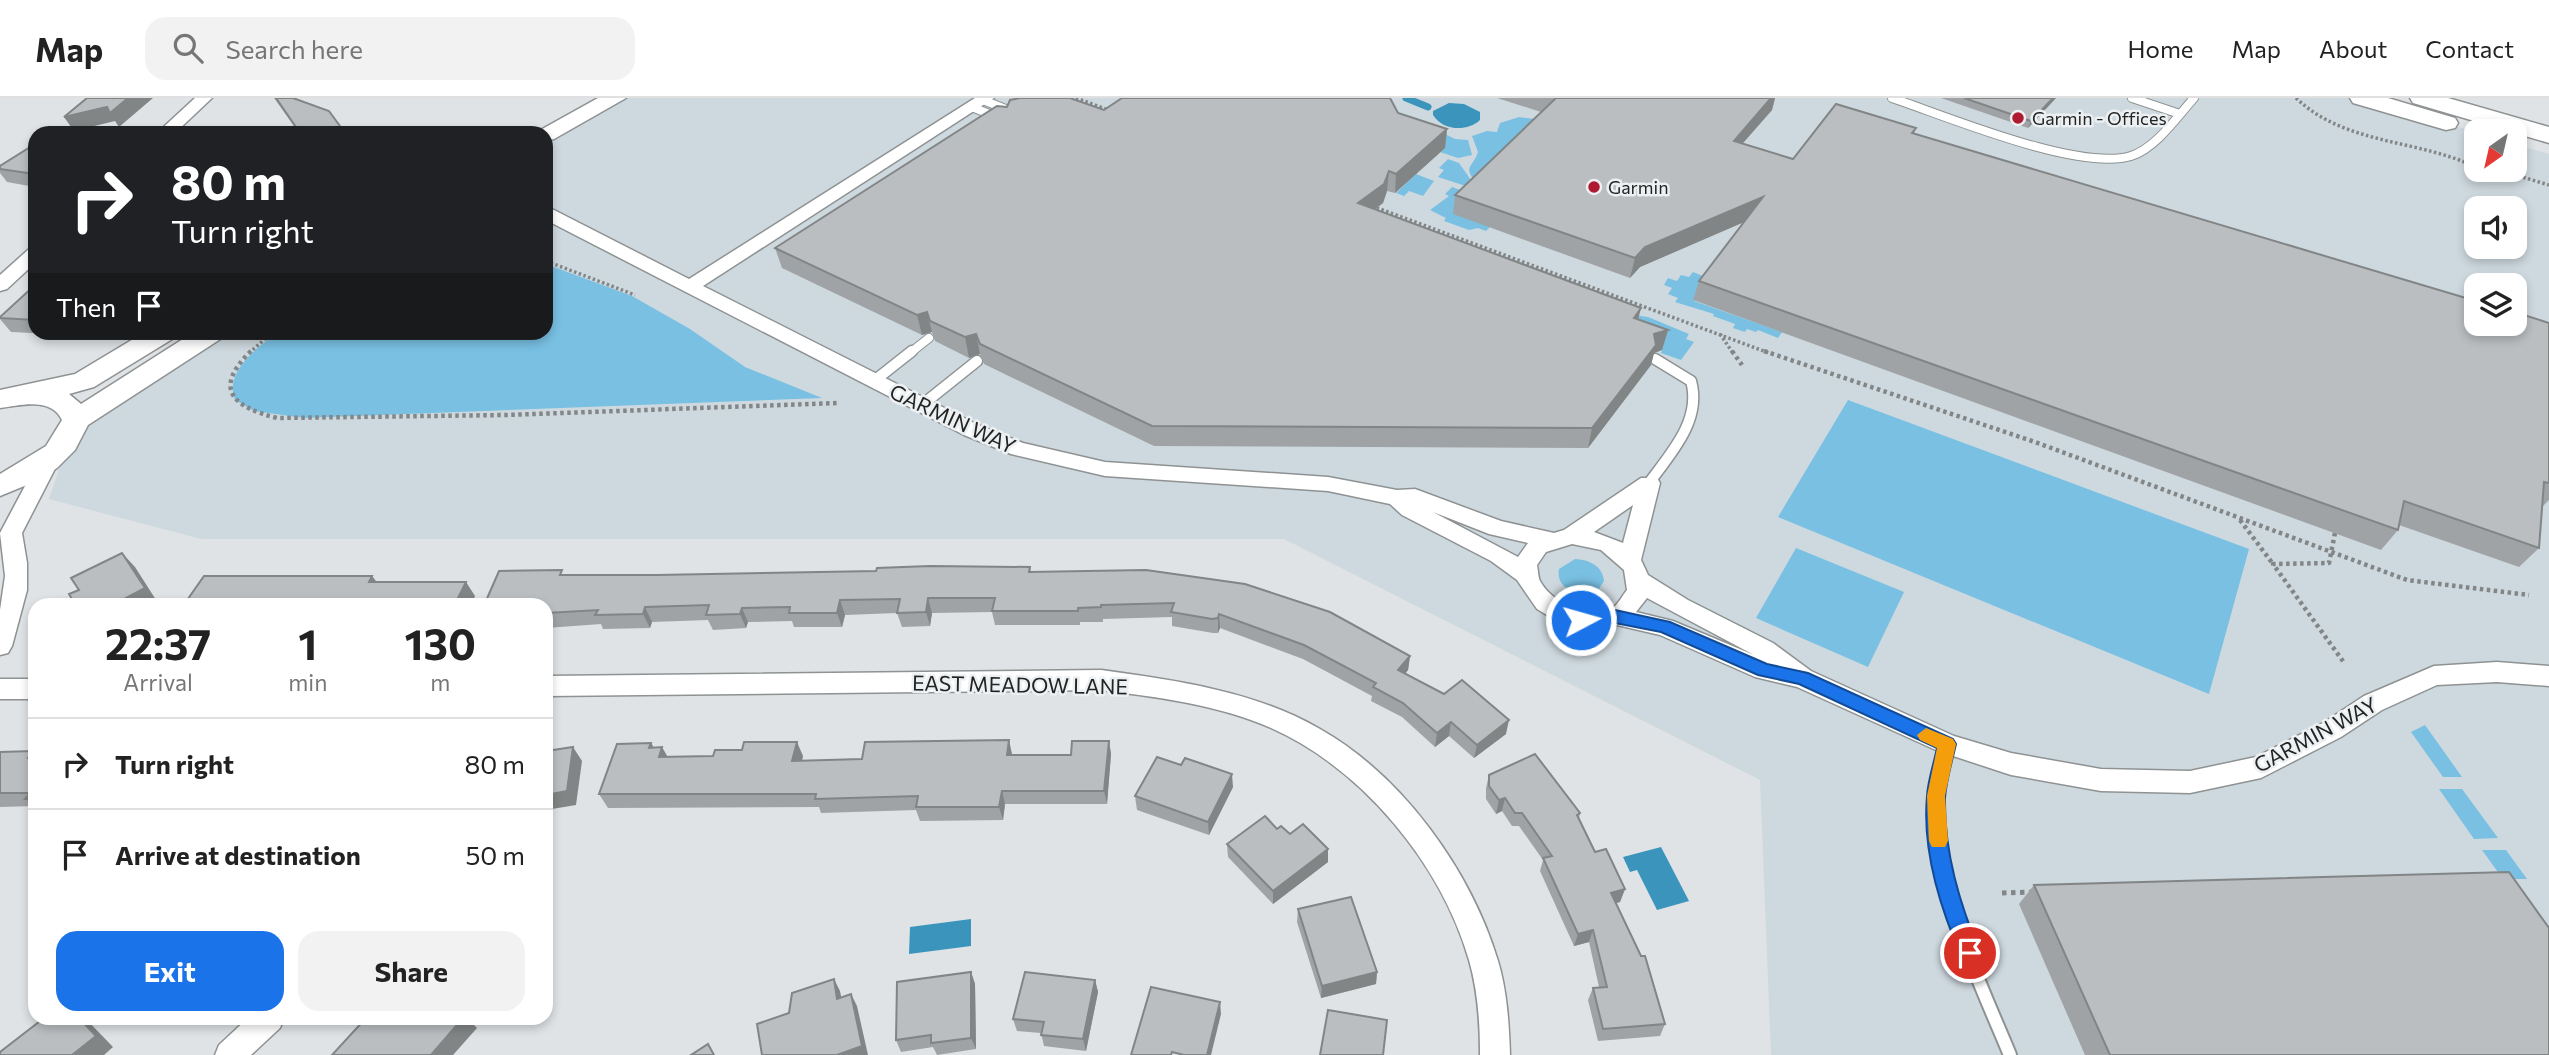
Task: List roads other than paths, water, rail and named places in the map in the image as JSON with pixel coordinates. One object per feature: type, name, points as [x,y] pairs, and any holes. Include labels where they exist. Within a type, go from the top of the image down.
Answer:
[{"type":"main road","points":[[553,130],[615,98]]},
{"type":"main road","points":[[2362,98],[2464,128]]},
{"type":"main road","points":[[2422,98],[2549,135]]},
{"type":"main road","points":[[2527,148],[2549,154]]},
{"type":"main road","points":[[13,397],[84,381],[152,340]]},
{"type":"main road","points":[[0,486],[49,459],[65,444],[76,420],[201,340]]},
{"type":"main road","points":[[13,397],[63,401],[73,409],[76,420]]},
{"type":"street","points":[[173,126],[204,98]]},
{"type":"street","points":[[689,287],[981,102]]},
{"type":"street","name":"GARMIN WAY","points":[[553,217],[874,381],[1006,445],[1062,462],[1105,469],[1328,484],[1397,498],[1428,500],[1497,528],[1608,543],[1678,607],[1780,657],[1802,678]]},
{"type":"street","points":[[0,285],[28,259]]},
{"type":"street","points":[[0,646],[13,613],[19,563],[6,530],[49,459]]},
{"type":"street","points":[[1525,575],[1529,558],[1649,483]]},
{"type":"street","points":[[1615,616],[1635,602],[1635,570],[1649,483]]},
{"type":"street","name":"GARMIN WAY","points":[[1397,498],[1410,510],[1499,555],[1525,575],[1539,600],[1558,613],[1581,620],[1615,616],[1665,627],[1764,670],[1802,678],[1947,744],[2011,764],[2101,780],[2190,782],[2261,767],[2332,730],[2373,703],[2434,676],[2497,672],[2549,676]]},
{"type":"street","name":"EAST MEADOW LANE","points":[[553,686],[1101,680],[1184,691],[1279,720],[1315,738],[1376,786],[1428,850],[1462,909],[1481,953],[1495,1031],[1495,1055]]},
{"type":"street","points":[[0,689],[28,689]]},
{"type":"street","points":[[230,1055],[262,1025]]},
{"type":"lane","points":[[1892,98],[2085,158],[2133,155],[2180,114],[2194,98]]},
{"type":"lane","points":[[2132,98],[2180,114]]},
{"type":"lane","points":[[981,102],[1017,114]]},
{"type":"lane","points":[[981,102],[1007,121]]},
{"type":"lane","points":[[874,381],[929,338]]},
{"type":"lane","points":[[1649,483],[1685,429],[1696,397],[1691,381],[1655,359]]},
{"type":"lane","points":[[922,405],[977,361]]},
{"type":"lane","points":[[1947,744],[1936,796],[1939,841],[1950,902],[2010,1055]]},
{"type":"waterway","points":[[1406,98],[1428,107]]},
{"type":"place","name":"Garmin - Offices","points":[[2018,118]]},
{"type":"place","name":"Garmin","points":[[1594,187]]}]
